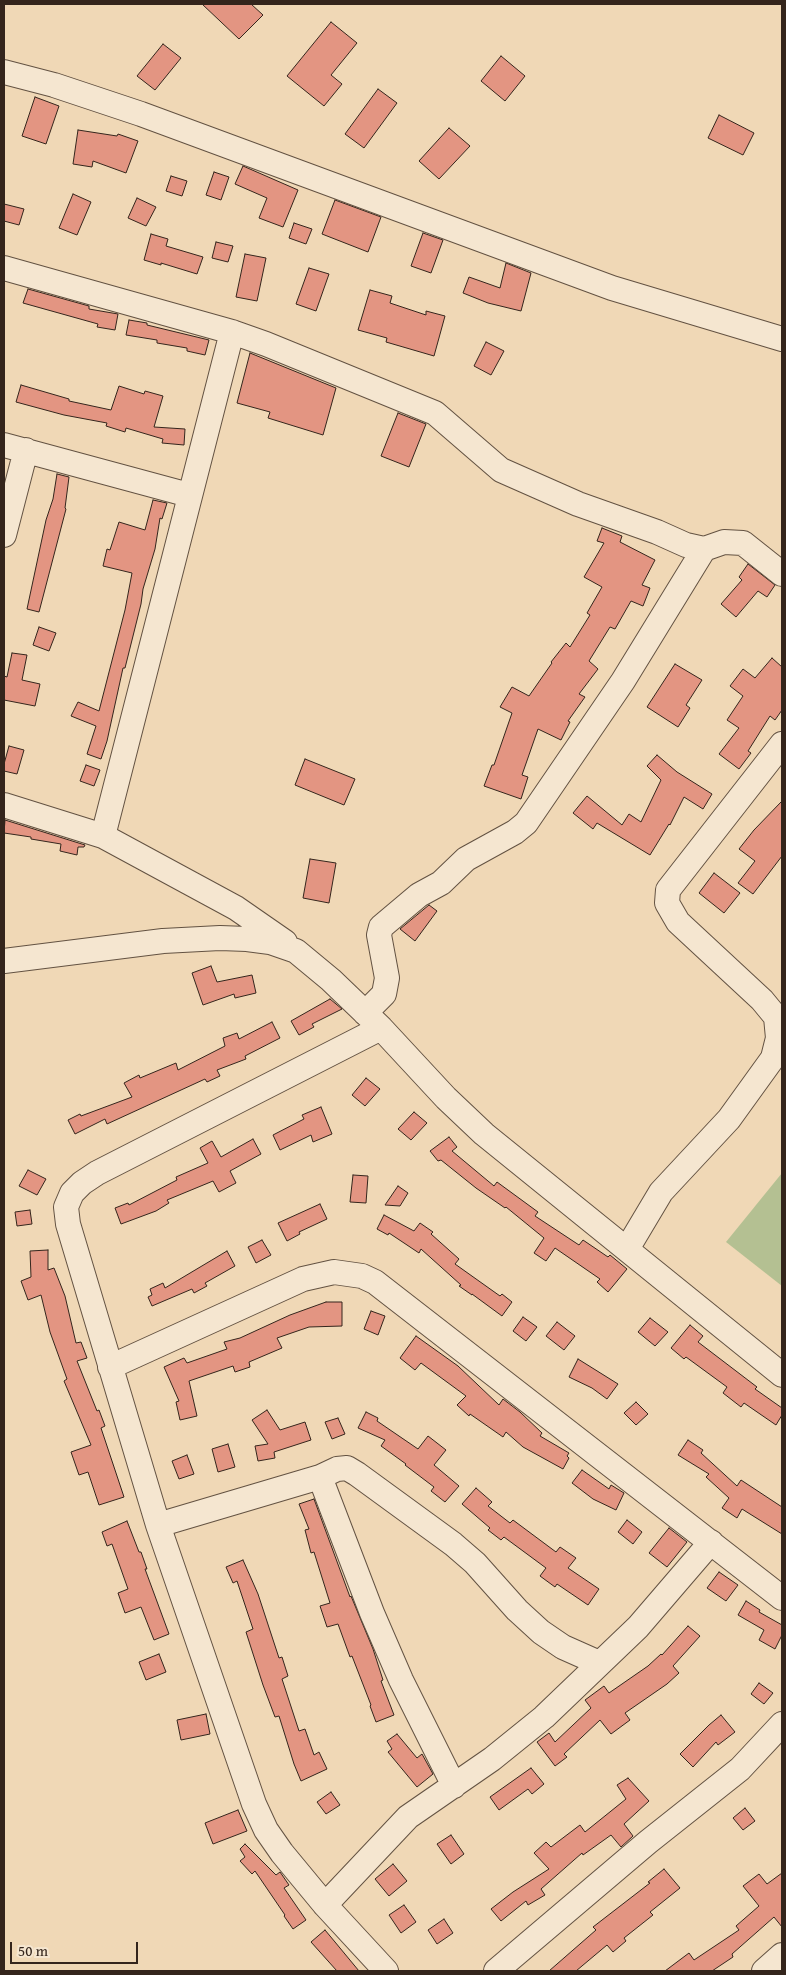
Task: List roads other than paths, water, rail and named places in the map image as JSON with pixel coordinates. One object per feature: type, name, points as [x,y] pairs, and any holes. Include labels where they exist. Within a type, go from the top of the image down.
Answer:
[{"type":"street","points":[[4,72],[54,85],[177,126],[612,288],[782,339]]},
{"type":"street","points":[[4,268],[232,332],[435,412],[501,470],[578,504],[657,532],[686,545],[704,549],[724,542],[743,543],[782,574]]},
{"type":"street","points":[[103,836],[232,332]]},
{"type":"street","points":[[4,535],[15,448],[189,495]]},
{"type":"street","points":[[386,1971],[325,1906],[282,1853],[266,1830],[254,1804],[158,1525],[68,1224],[66,1207],[72,1193],[82,1183],[97,1173],[373,1020],[384,994],[387,978],[379,935],[381,927],[419,895],[441,883],[466,858],[516,832],[526,823],[623,681],[704,549]]},
{"type":"street","points":[[627,1249],[661,1192],[729,1119],[773,1058],[778,1038],[776,1017],[762,1000],[678,922],[667,903],[668,890],[782,744]]},
{"type":"street","points":[[4,805],[103,836],[236,908],[296,951],[331,980],[373,1020],[446,1098],[484,1134],[782,1375]]},
{"type":"street","points":[[4,961],[163,941],[220,938],[263,941],[296,951]]},
{"type":"street","points":[[110,1367],[303,1279],[334,1272],[362,1276],[375,1282],[782,1598]]},
{"type":"street","points":[[158,1525],[320,1477],[337,1469],[347,1468],[453,1544],[475,1563],[517,1610],[541,1632],[563,1646],[600,1663]]},
{"type":"street","points":[[320,1477],[372,1613],[401,1680],[454,1786]]},
{"type":"street","points":[[325,1906],[408,1817],[454,1786],[544,1717],[638,1627],[711,1542]]},
{"type":"street","points":[[496,1971],[648,1842],[740,1769],[782,1724]]},
{"type":"street","points":[[764,1971],[782,1955]]}]
